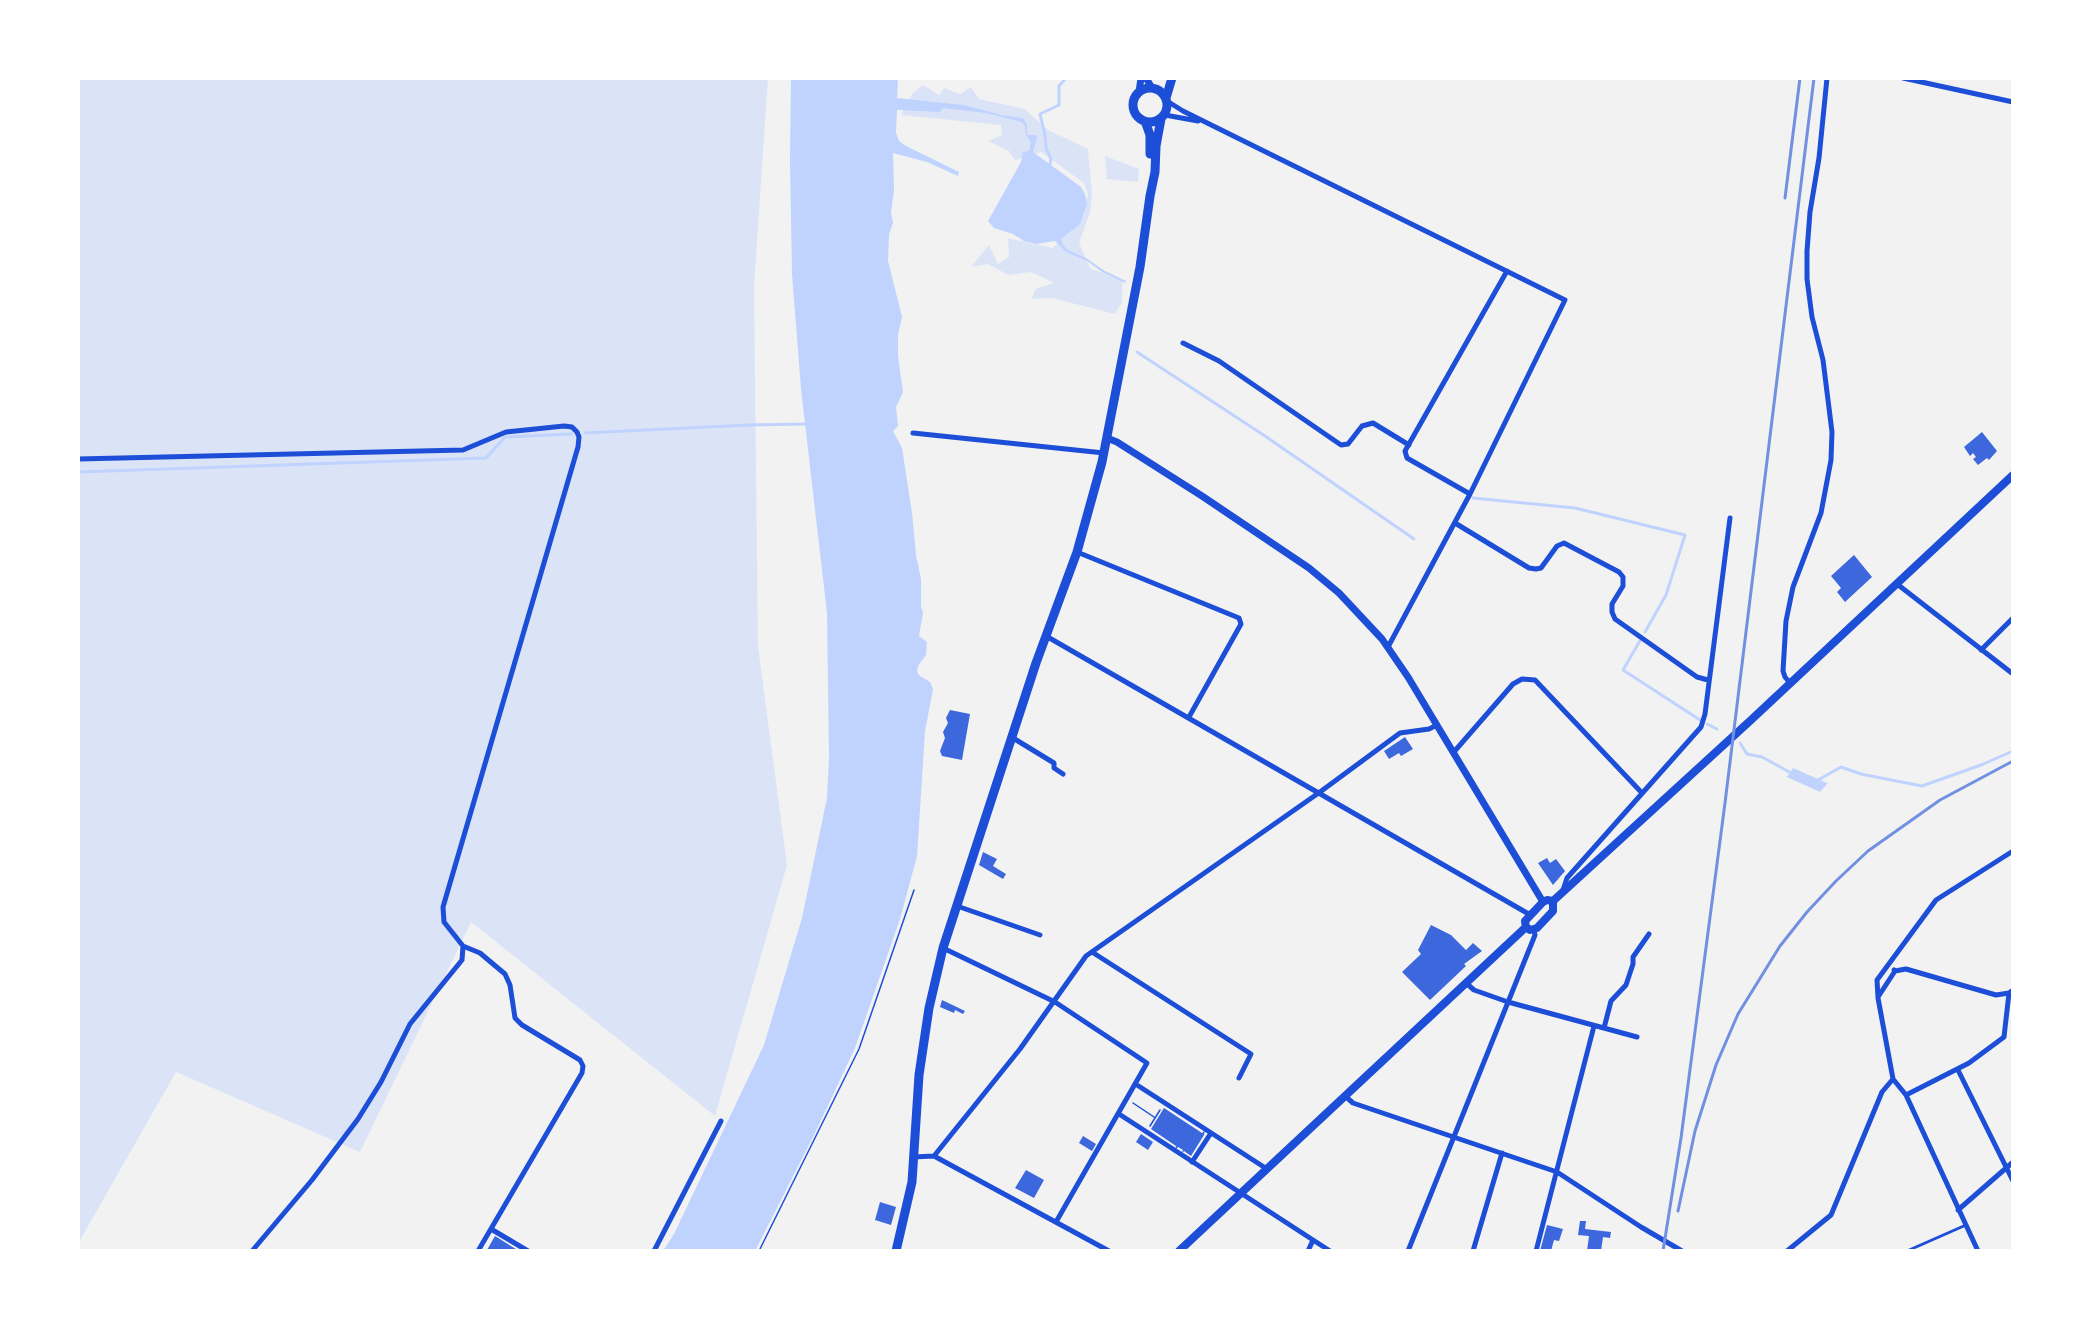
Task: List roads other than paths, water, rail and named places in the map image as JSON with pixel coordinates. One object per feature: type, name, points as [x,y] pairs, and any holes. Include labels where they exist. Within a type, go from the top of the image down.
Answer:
[{"type":"main road","points":[[1150,196],[1150,135],[1144,121],[1136,115],[1133,106],[1135,96],[1139,92],[1155,88],[1167,78]]},
{"type":"main road","points":[[896,1251],[908,1199],[929,1008],[957,906],[1036,663],[1077,552],[1104,453],[1132,312],[1155,172],[1156,146],[1172,78]]},
{"type":"main road","points":[[1155,88],[1167,99]]},
{"type":"main road","points":[[1144,121],[1156,122],[1163,117]]},
{"type":"main road","points":[[1179,1251],[1466,983],[1552,911],[1552,902],[1562,892],[1751,720],[2013,475]]},
{"type":"main road","points":[[1530,929],[1524,922],[1543,902],[1547,900],[1552,902]]},
{"type":"street","points":[[1139,92],[1144,78],[1155,88]]},
{"type":"street","points":[[1790,683],[1784,671],[1786,621],[1793,587],[1821,513],[1831,460],[1832,432],[1823,360],[1812,317],[1807,279],[1810,212],[1819,158],[1827,78]]},
{"type":"street","points":[[1902,78],[2013,102]]},
{"type":"street","points":[[1167,99],[1173,106],[1565,300],[1470,494],[1388,647]]},
{"type":"street","points":[[1163,117],[1208,123]]},
{"type":"street","points":[[1470,494],[1407,458],[1405,451],[1507,271]]},
{"type":"street","points":[[1183,343],[1219,361],[1341,445],[1348,444],[1362,426],[1373,423],[1409,445]]},
{"type":"street","points":[[78,459],[463,450],[506,432],[564,426],[572,427],[577,432],[578,447],[443,907],[444,922],[463,946],[480,953],[505,974],[510,984],[515,1018],[522,1025],[580,1060],[583,1066],[582,1073],[478,1251]]},
{"type":"street","points":[[913,433],[1104,453]]},
{"type":"street","points":[[1107,438],[1117,441],[1202,496],[1309,568],[1339,593],[1388,647],[1543,902]]},
{"type":"street","points":[[1562,892],[1567,878],[1701,727],[1705,714],[1730,518]]},
{"type":"street","points":[[1455,523],[1529,568],[1536,570],[1541,567],[1557,546],[1564,543],[1619,572],[1623,577],[1623,586],[1612,604],[1615,619],[1697,677],[1708,680]]},
{"type":"street","points":[[1077,552],[1239,618],[1241,624],[1189,717]]},
{"type":"street","points":[[1897,584],[2013,674]]},
{"type":"street","points":[[1981,650],[2013,618]]},
{"type":"street","points":[[1046,636],[1532,914]]},
{"type":"street","points":[[1453,753],[1513,684],[1522,679],[1535,680],[1642,793]]},
{"type":"street","points":[[934,1156],[1020,1049],[1086,956],[1320,792],[1400,732],[1429,729],[1437,725]]},
{"type":"street","points":[[1012,738],[1054,763],[1054,768],[1064,774]]},
{"type":"street","points":[[1978,1251],[1905,1095],[1893,1079],[1876,980],[1941,896],[2013,851]]},
{"type":"street","points":[[957,906],[1040,935]]},
{"type":"street","points":[[1408,1251],[1535,935],[1530,929]]},
{"type":"street","points":[[1604,1028],[1611,1001],[1626,985],[1633,957],[1649,934]]},
{"type":"street","points":[[252,1251],[312,1180],[358,1119],[381,1082],[410,1024],[462,960],[463,946]]},
{"type":"street","points":[[944,948],[1055,1002],[1148,1063],[1056,1222]]},
{"type":"street","points":[[1092,952],[1251,1054],[1239,1078]]},
{"type":"street","points":[[1888,964],[1895,971]]},
{"type":"street","points":[[1878,998],[1895,971],[1906,969],[1996,995],[2011,992],[2010,1028],[2004,1036],[1958,1070],[1905,1095]]},
{"type":"street","points":[[1466,983],[1474,990],[1508,1002],[1637,1037]]},
{"type":"street","points":[[1536,1251],[1594,1026]]},
{"type":"street","points":[[1958,1070],[2013,1181]]},
{"type":"street","points":[[1787,1251],[1831,1215],[1882,1092],[1893,1079]]},
{"type":"street","points":[[1137,1084],[1267,1169]]},
{"type":"street","points":[[1345,1096],[1353,1103],[1557,1172],[1682,1251]]},
{"type":"street","points":[[1119,1114],[1330,1251]]},
{"type":"street","points":[[654,1251],[721,1121]]},
{"type":"street","points":[[1192,1162],[1211,1133]]},
{"type":"street","points":[[1473,1251],[1502,1153]]},
{"type":"street","points":[[913,1157],[934,1156],[1109,1251]]},
{"type":"street","points":[[1958,1210],[2013,1162]]},
{"type":"street","points":[[491,1229],[528,1251]]},
{"type":"street","points":[[1308,1251],[1313,1240]]},
{"type":"lane","points":[[1907,1251],[1966,1225]]},
{"type":"water","points":[[791,78],[898,78],[897,98],[964,105],[1001,115],[1023,118],[1027,125],[1027,135],[1036,135],[1037,138],[1033,152],[1081,187],[1085,194],[1087,204],[1080,224],[1061,239],[1063,245],[1068,250],[1126,281],[1125,283],[1102,272],[1087,261],[1066,252],[1055,241],[1036,244],[1024,241],[1013,234],[994,228],[988,221],[1021,162],[1023,152],[1029,151],[1031,142],[1026,135],[1022,122],[986,113],[943,108],[940,112],[897,110],[896,133],[899,141],[959,172],[958,176],[927,162],[893,153],[894,190],[891,213],[893,223],[889,234],[888,261],[902,317],[898,334],[898,356],[903,392],[896,407],[898,426],[893,431],[902,448],[921,579],[923,613],[919,636],[927,642],[926,655],[918,666],[917,672],[930,682],[933,689],[925,731],[917,856],[900,919],[855,1048],[755,1251],[663,1251],[674,1234],[764,1045],[802,918],[827,798],[829,758],[827,613],[801,389],[792,274]]},
{"type":"water","points":[[1793,768],[1828,783],[1820,792],[1787,777]]},
{"type":"waterway","points":[[1050,165],[1051,159],[1046,148],[1040,114],[1059,105],[1059,86],[1066,78]]},
{"type":"waterway","points":[[1137,352],[1265,436],[1414,539]]},
{"type":"waterway","points":[[585,433],[808,424]]},
{"type":"waterway","points":[[78,472],[486,458],[505,437],[571,434]]},
{"type":"waterway","points":[[1473,498],[1575,508],[1685,535],[1666,595],[1645,632]]},
{"type":"waterway","points":[[1641,639],[1623,670],[1700,720]]},
{"type":"waterway","points":[[1707,724],[1717,729]]},
{"type":"waterway","points":[[1740,743],[1747,754],[1762,757],[1793,774]]},
{"type":"waterway","points":[[1818,780],[1841,767],[1861,774],[1922,786],[2013,751]]},
{"type":"railway","points":[[1785,198],[1800,78]]},
{"type":"railway","points":[[1663,1251],[1681,1138],[1725,803],[1814,78]]},
{"type":"railway","points":[[1678,1211],[1695,1131],[1716,1065],[1738,1014],[1780,946],[1807,912],[1868,851],[1940,800],[2013,761]]}]
